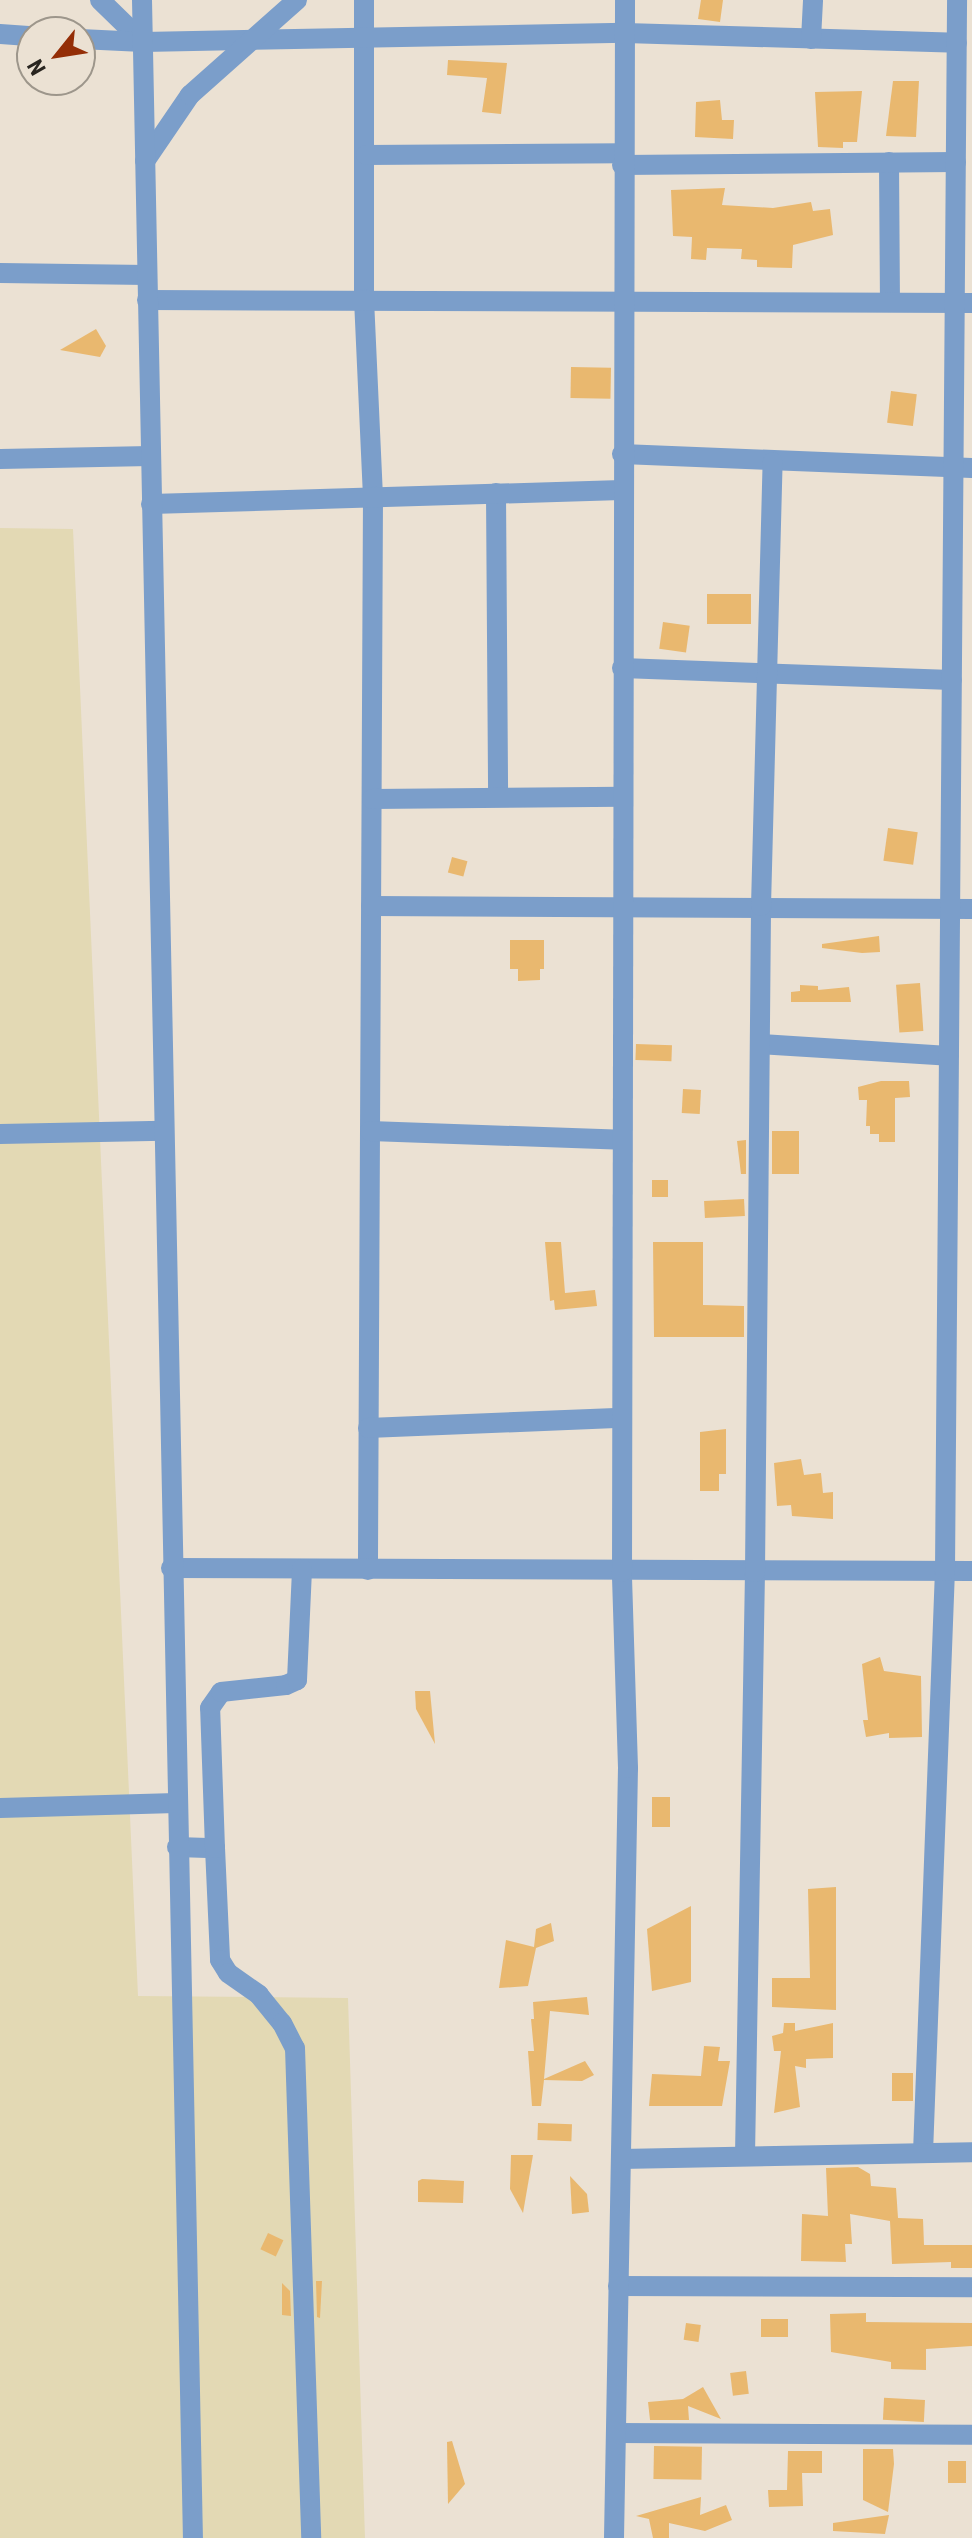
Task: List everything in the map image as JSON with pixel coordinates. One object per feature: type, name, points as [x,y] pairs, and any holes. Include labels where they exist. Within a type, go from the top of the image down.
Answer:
[{"type":"street","points":[[100,0],[143,42]]},
{"type":"street","points":[[142,0],[171,1568],[193,2538]]},
{"type":"street","points":[[145,161],[190,95],[297,0]]},
{"type":"street","points":[[364,0],[364,299],[373,496],[368,1570]]},
{"type":"street","points":[[614,2538],[628,1768],[622,1572],[622,300],[625,0]]},
{"type":"street","points":[[811,39],[813,0]]},
{"type":"street","points":[[923,2153],[945,1571],[952,680],[963,467],[964,303],[956,162],[957,0]]},
{"type":"street","points":[[96,40],[143,42],[625,33],[957,43]]},
{"type":"street","points":[[366,155],[956,162]]},
{"type":"street","points":[[889,162],[890,302]]},
{"type":"street","points":[[0,273],[147,275]]},
{"type":"street","points":[[147,300],[964,303]]},
{"type":"street","points":[[622,454],[963,467]]},
{"type":"street","points":[[0,459],[150,456]]},
{"type":"street","points":[[745,2156],[755,1572],[761,906],[773,462]]},
{"type":"street","points":[[151,504],[622,490]]},
{"type":"street","points":[[496,493],[498,795]]},
{"type":"street","points":[[622,668],[952,680]]},
{"type":"street","points":[[372,799],[498,795],[622,797]]},
{"type":"street","points":[[371,906],[972,909]]},
{"type":"street","points":[[760,1044],[949,1056]]},
{"type":"street","points":[[0,1134],[163,1131]]},
{"type":"street","points":[[370,1131],[622,1140]]},
{"type":"street","points":[[368,1428],[622,1418]]},
{"type":"street","points":[[171,1568],[972,1571]]},
{"type":"street","points":[[302,1569],[297,1680],[286,1685],[221,1692],[210,1708],[220,1960],[228,1973],[259,1995],[282,2023],[295,2048],[311,2538]]},
{"type":"street","points":[[0,1808],[176,1803]]},
{"type":"street","points":[[177,1847],[215,1848]]},
{"type":"street","points":[[621,2159],[972,2152]]},
{"type":"street","points":[[618,2286],[972,2287]]},
{"type":"street","points":[[616,2433],[972,2435]]},
{"type":"sand","points":[[0,528],[73,529],[138,1996],[348,1998],[365,2538],[0,2538]]},
{"type":"building","points":[[701,0],[723,0],[720,22],[698,19]]},
{"type":"building","points":[[448,60],[507,63],[501,114],[482,112],[487,78],[447,75]]},
{"type":"building","points":[[893,81],[919,81],[916,137],[886,136]]},
{"type":"building","points":[[862,91],[857,142],[843,142],[843,148],[818,147],[815,92]]},
{"type":"building","points":[[720,100],[722,120],[734,120],[733,139],[695,137],[696,102]]},
{"type":"building","points":[[725,188],[722,205],[773,208],[811,202],[813,211],[830,209],[833,235],[793,245],[792,268],[757,267],[757,260],[741,259],[742,249],[707,248],[706,260],[691,259],[692,237],[673,236],[671,190]]},
{"type":"building","points":[[96,329],[106,346],[100,357],[60,350]]},
{"type":"building","points":[[571,367],[611,368],[610,399],[570,398]]},
{"type":"building","points":[[891,391],[917,394],[913,426],[887,423]]},
{"type":"building","points":[[707,594],[751,594],[751,624],[707,624]]},
{"type":"building","points":[[663,622],[690,626],[686,652],[659,649]]},
{"type":"building","points":[[888,828],[918,832],[913,865],[883,861]]},
{"type":"building","points":[[452,857],[467,861],[463,877],[448,872]]},
{"type":"building","points":[[879,936],[880,952],[822,948],[822,944]]},
{"type":"building","points":[[510,940],[544,940],[544,969],[540,969],[540,980],[518,981],[518,969],[510,969]]},
{"type":"building","points":[[920,983],[923,1031],[899,1033],[896,985]]},
{"type":"building","points":[[800,985],[818,986],[818,990],[849,987],[851,1002],[791,1002],[791,992],[800,991]]},
{"type":"building","points":[[636,1044],[672,1045],[671,1061],[635,1060]]},
{"type":"building","points":[[881,1081],[909,1081],[910,1097],[895,1098],[895,1142],[879,1142],[879,1134],[870,1134],[870,1126],[866,1126],[867,1100],[859,1100],[858,1087]]},
{"type":"building","points":[[683,1089],[701,1090],[700,1114],[682,1113]]},
{"type":"building","points":[[772,1131],[799,1131],[799,1174],[772,1174]]},
{"type":"building","points":[[746,1140],[746,1174],[741,1174],[737,1141]]},
{"type":"building","points":[[652,1180],[668,1180],[668,1197],[652,1197]]},
{"type":"building","points":[[744,1199],[745,1216],[705,1218],[704,1201]]},
{"type":"building","points":[[545,1242],[561,1242],[565,1293],[595,1290],[597,1306],[555,1310],[554,1300],[550,1301]]},
{"type":"building","points":[[653,1242],[703,1242],[703,1305],[744,1306],[744,1337],[654,1337]]},
{"type":"building","points":[[726,1429],[726,1474],[719,1474],[719,1491],[700,1491],[700,1432]]},
{"type":"building","points":[[801,1459],[804,1475],[821,1473],[823,1493],[833,1492],[833,1519],[792,1516],[791,1505],[777,1506],[774,1463]]},
{"type":"building","points":[[880,1657],[884,1671],[921,1676],[922,1737],[889,1738],[889,1733],[866,1737],[863,1720],[868,1720],[862,1664]]},
{"type":"building","points":[[415,1691],[430,1691],[435,1744],[416,1709]]},
{"type":"building","points":[[652,1797],[670,1797],[670,1827],[652,1827]]},
{"type":"building","points":[[836,1887],[836,2010],[772,2007],[772,1978],[810,1978],[808,1889]]},
{"type":"building","points":[[691,1906],[691,1982],[652,1991],[647,1929]]},
{"type":"building","points":[[551,1923],[554,1941],[536,1948],[528,1986],[499,1988],[506,1940],[534,1947],[536,1929]]},
{"type":"building","points":[[587,1997],[589,2015],[550,2011],[544,2079],[585,2061],[594,2075],[582,2081],[544,2080],[541,2106],[532,2106],[528,2051],[534,2051],[533,2002]]},
{"type":"building","points":[[784,2023],[795,2023],[795,2031],[833,2023],[833,2058],[806,2059],[806,2068],[795,2066],[800,2107],[774,2113],[781,2051],[774,2051],[772,2036],[783,2033]]},
{"type":"building","points":[[704,2046],[720,2047],[718,2061],[730,2061],[722,2106],[649,2106],[652,2074],[701,2076]]},
{"type":"building","points":[[892,2073],[913,2073],[913,2101],[892,2101]]},
{"type":"building","points":[[538,2123],[572,2124],[571,2141],[537,2140]]},
{"type":"building","points":[[511,2155],[533,2155],[523,2213],[510,2189]]},
{"type":"building","points":[[858,2167],[870,2174],[871,2186],[896,2188],[898,2218],[923,2219],[924,2245],[972,2245],[972,2268],[951,2268],[951,2262],[892,2264],[890,2221],[850,2214],[852,2244],[845,2244],[846,2262],[801,2261],[802,2214],[828,2216],[826,2168]]},
{"type":"building","points":[[570,2176],[587,2194],[589,2212],[572,2214]]},
{"type":"building","points":[[418,2181],[464,2181],[463,2203],[418,2202]]},
{"type":"building","points":[[268,2233],[283,2240],[276,2256],[260,2249]]},
{"type":"building","points":[[316,2281],[322,2281],[320,2318],[317,2317]]},
{"type":"building","points":[[282,2283],[290,2291],[291,2316],[282,2315]]},
{"type":"building","points":[[866,2313],[866,2322],[972,2323],[972,2346],[926,2349],[926,2370],[891,2369],[891,2362],[831,2352],[830,2314]]},
{"type":"building","points":[[761,2319],[788,2319],[788,2337],[761,2337]]},
{"type":"building","points":[[686,2323],[701,2325],[698,2342],[684,2340]]},
{"type":"building","points":[[746,2371],[749,2394],[733,2396],[730,2373]]},
{"type":"building","points":[[703,2387],[721,2419],[688,2406],[689,2420],[650,2420],[648,2402],[683,2399]]},
{"type":"building","points":[[884,2398],[925,2400],[924,2422],[883,2420]]},
{"type":"building","points":[[452,2441],[465,2484],[448,2504],[447,2442]]},
{"type":"building","points":[[654,2446],[702,2447],[701,2480],[653,2479]]},
{"type":"building","points":[[863,2449],[893,2449],[888,2512],[863,2500]]},
{"type":"building","points":[[788,2451],[822,2451],[822,2473],[802,2473],[803,2506],[769,2507],[768,2490],[787,2490]]},
{"type":"building","points":[[948,2461],[966,2461],[966,2483],[948,2483]]},
{"type":"building","points":[[701,2497],[700,2515],[726,2505],[732,2520],[705,2531],[669,2523],[669,2538],[653,2538],[649,2519],[636,2516]]},
{"type":"building","points":[[889,2515],[885,2534],[833,2531],[833,2523]]}]
